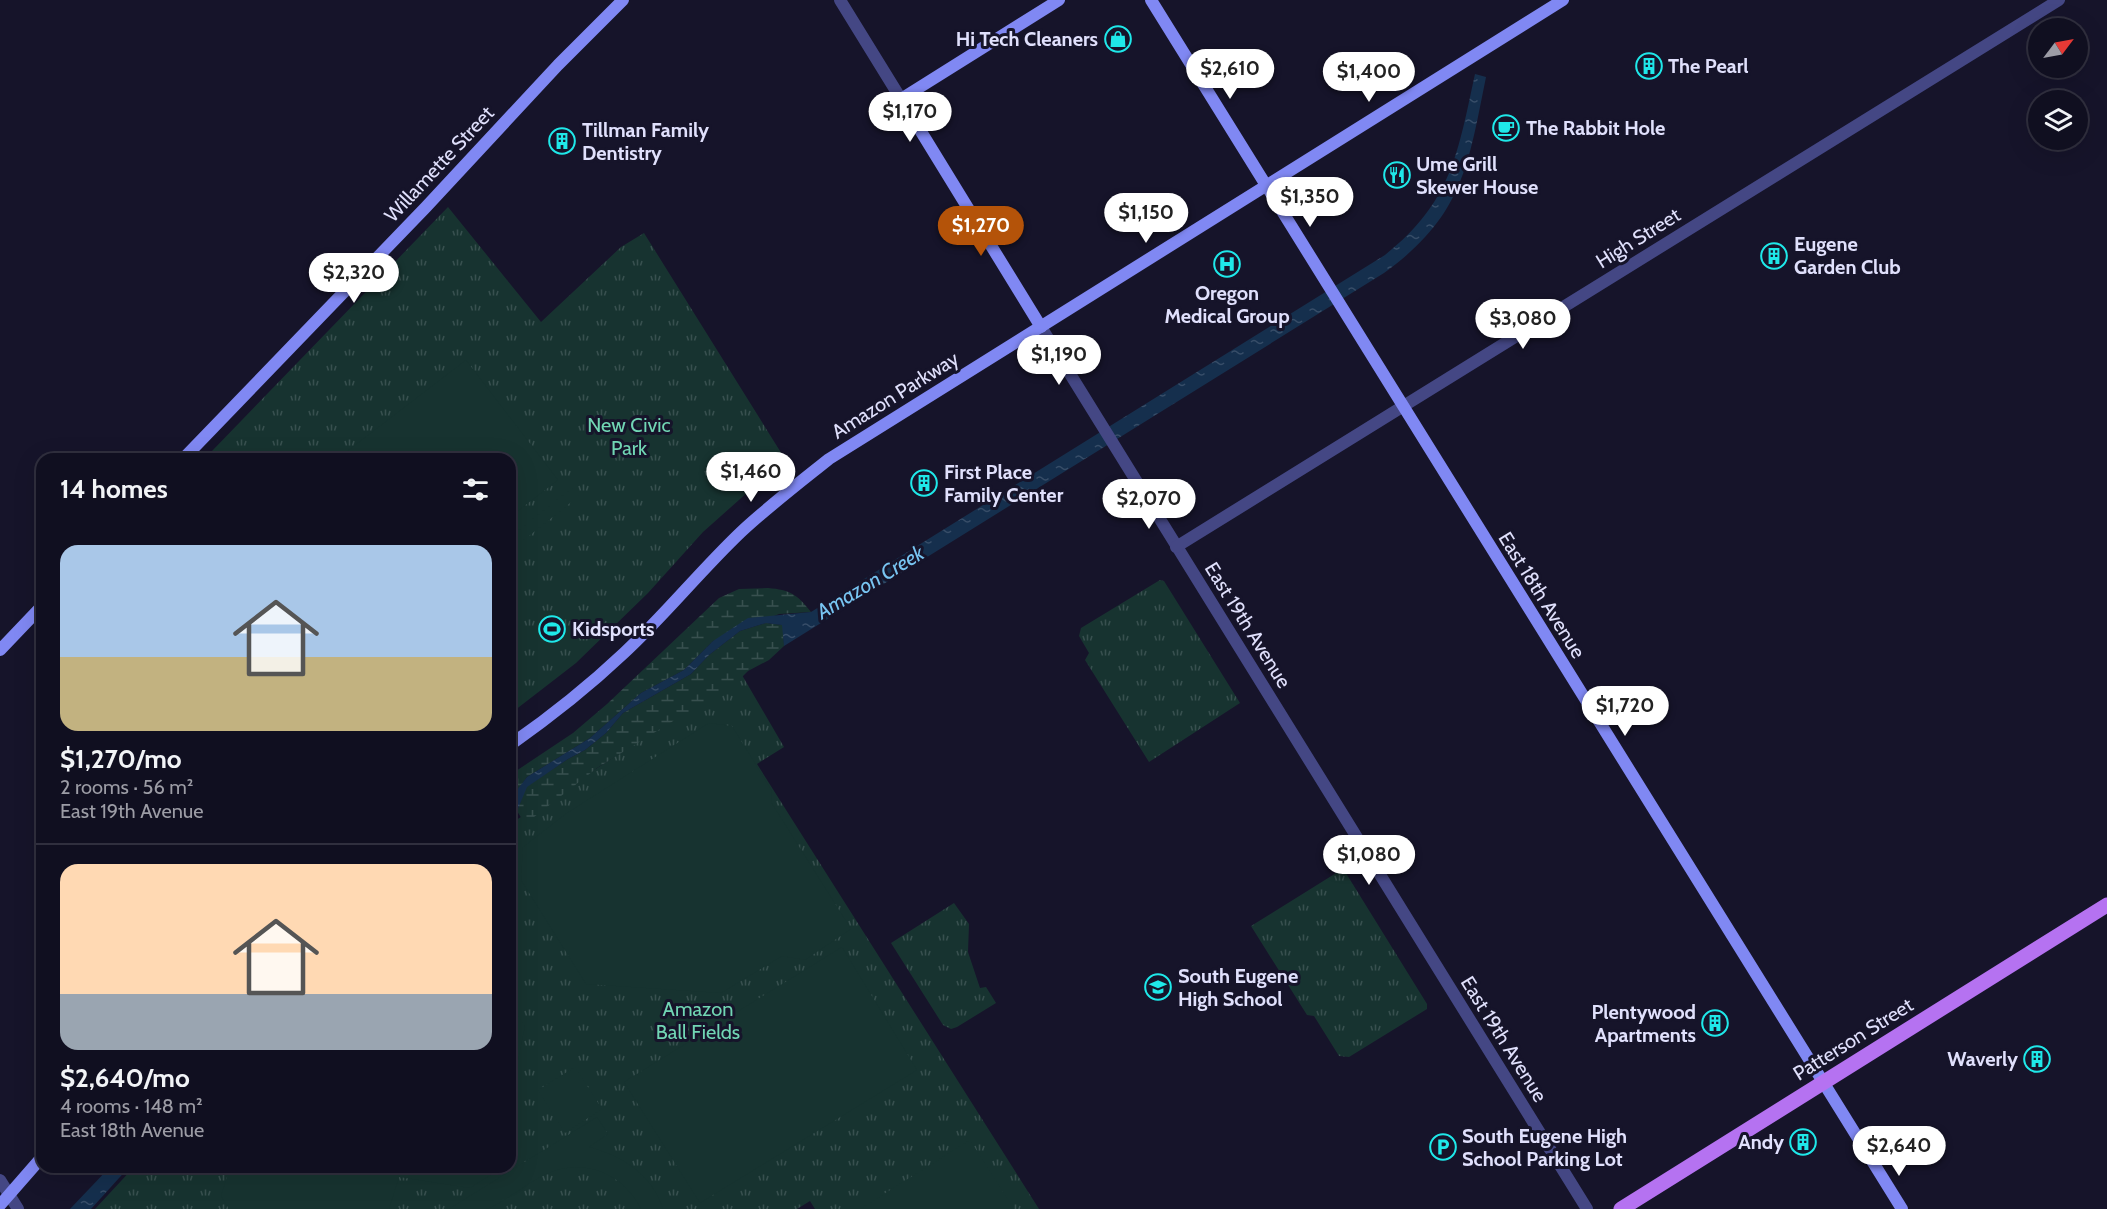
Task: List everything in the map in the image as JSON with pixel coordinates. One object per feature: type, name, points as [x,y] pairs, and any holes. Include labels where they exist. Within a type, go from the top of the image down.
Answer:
[{"type":"main road","name":"Willamette Street","points":[[189,453],[426,207],[558,65],[623,0]]},
{"type":"main road","points":[[901,99],[1059,0]]},
{"type":"main road","name":"East 18th Avenue","points":[[1151,0],[1902,1209]]},
{"type":"main road","name":"Amazon Parkway","points":[[516,740],[584,689],[672,605],[709,562],[776,500],[829,459],[1563,0]]},
{"type":"main road","name":"East 19th Avenue","points":[[901,99],[1041,327]]},
{"type":"main road","points":[[0,650],[36,612]]},
{"type":"main road","name":"Patterson Street","points":[[1621,1209],[2107,905]]},
{"type":"main road","points":[[0,1205],[36,1164]]},
{"type":"street","name":"East 19th Avenue","points":[[840,0],[901,99]]},
{"type":"street","name":"High Street","points":[[1176,547],[2059,0]]},
{"type":"street","name":"East 19th Avenue","points":[[1041,327],[1587,1209]]},
{"type":"street","points":[[0,1180],[18,1209]]},
{"type":"green space","name":"New Civic Park","points":[[448,207],[541,322],[621,247],[644,233],[785,459],[703,532],[648,593],[576,663],[516,709],[516,453],[214,453],[212,451]]},
{"type":"green space","points":[[466,360],[558,480],[516,512],[516,453],[345,453]]},
{"type":"green space","points":[[572,488],[579,496],[516,546],[516,532]]},
{"type":"green space","points":[[1160,580],[1164,581],[1240,703],[1149,762],[1085,660],[1089,653],[1079,636],[1081,628]]},
{"type":"green space","points":[[739,589],[782,590],[792,594],[811,612],[779,614],[713,641],[684,670],[641,693],[590,738],[527,777],[516,792],[516,771],[573,733],[719,598]]},
{"type":"green space","points":[[766,623],[783,625],[784,646],[769,660],[748,671],[727,692],[678,718],[597,768],[525,824],[517,811],[526,787],[585,750],[606,733],[623,713],[691,674],[709,655],[740,631]]},
{"type":"green space","name":"Amazon Ball Fields","points":[[742,675],[784,747],[757,764],[1039,1209],[815,1209],[810,1201],[797,1209],[95,1209],[128,1173],[516,1173],[516,820]]},
{"type":"green space","points":[[709,723],[732,726],[772,791],[771,802],[851,929],[805,960],[782,956],[721,993],[586,984],[521,880],[523,847],[567,813]]},
{"type":"green space","points":[[1344,870],[1427,1004],[1427,1009],[1349,1057],[1339,1056],[1314,1016],[1307,1015],[1251,926]]},
{"type":"green space","points":[[954,903],[969,924],[968,952],[980,988],[986,987],[996,1003],[951,1029],[943,1025],[891,943]]},
{"type":"green space","points":[[842,947],[917,1070],[700,1203],[624,1082]]},
{"type":"green space","points":[[516,1016],[525,1026],[516,1070]]},
{"type":"green space","points":[[575,1067],[602,1109],[565,1133],[538,1090]]},
{"type":"green space","points":[[597,1117],[608,1134],[589,1147],[624,1161],[634,1168],[651,1186],[663,1209],[641,1209],[622,1184],[596,1170],[582,1167],[552,1172],[486,1209],[449,1209],[507,1173],[516,1173],[516,1167]]},
{"type":"green space","points":[[970,1140],[1014,1209],[860,1209]]},
{"type":"green space","points":[[228,1173],[493,1173],[470,1188],[399,1177],[389,1209],[229,1209],[221,1196]]},
{"type":"water","name":"Amazon Creek","points":[[1475,74],[1486,77],[1474,137],[1458,187],[1431,231],[1384,273],[784,646],[782,625],[766,623],[740,631],[709,655],[691,674],[623,713],[606,733],[585,750],[527,787],[516,812],[516,791],[527,777],[590,738],[641,693],[684,670],[713,641],[748,618],[811,612],[1385,255],[1425,215],[1438,195],[1449,174],[1463,128]]},
{"type":"water","points":[[104,1173],[124,1173],[91,1209],[70,1209]]},
{"type":"place","name":"Hi Tech Cleaners","points":[[1118,39]]},
{"type":"place","name":"The Pearl","points":[[1649,66]]},
{"type":"place","name":"The Rabbit Hole","points":[[1506,128]]},
{"type":"place","name":"Tillman Family Dentistry","points":[[562,141]]},
{"type":"place","name":"Ume Grill Skewer House","points":[[1397,175]]},
{"type":"place","name":"Eugene Garden Club","points":[[1774,256]]},
{"type":"place","name":"Oregon Medical Group","points":[[1227,264]]},
{"type":"place","name":"First Place Family Center","points":[[924,483]]},
{"type":"place","name":"Kidsports","points":[[552,629]]},
{"type":"place","name":"South Eugene High School","points":[[1158,987]]},
{"type":"place","name":"Plentywood Apartments","points":[[1715,1023]]},
{"type":"place","name":"Waverly","points":[[2037,1059]]},
{"type":"place","name":"Andy","points":[[1803,1142]]},
{"type":"place","name":"South Eugene High School Parking Lot","points":[[1443,1147]]}]
